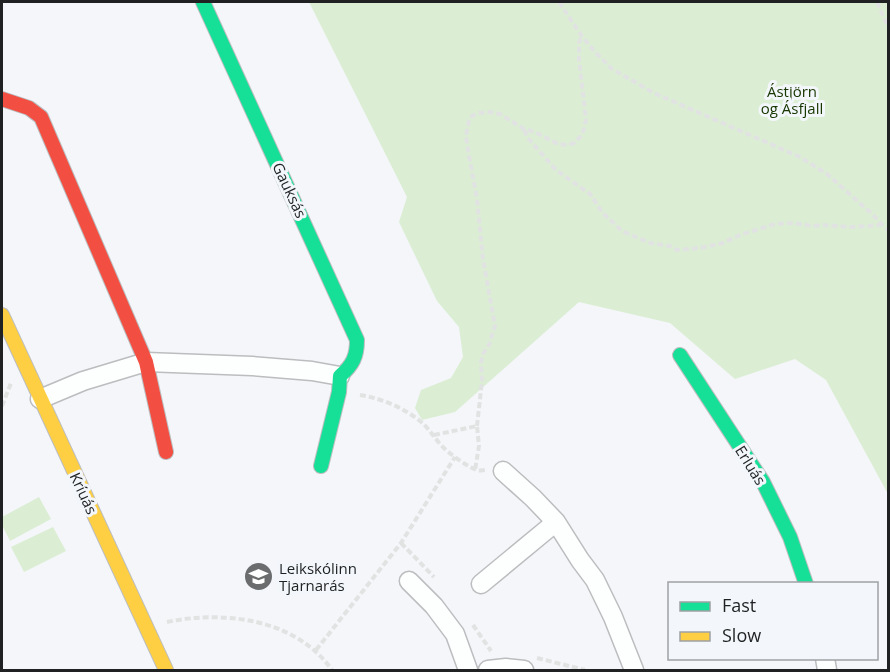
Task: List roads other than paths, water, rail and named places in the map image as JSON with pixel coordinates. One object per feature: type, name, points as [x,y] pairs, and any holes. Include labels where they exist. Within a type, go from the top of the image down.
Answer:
[{"type":"street","name":"Gauksás","points":[[203,2],[357,340],[355,360],[340,384],[321,466]]},
{"type":"street","points":[[2,99],[29,108],[41,117],[146,362],[166,452]]},
{"type":"street","name":"Kríuás","points":[[2,315],[166,670]]},
{"type":"street","name":"Erluás","points":[[680,355],[762,482],[790,537],[805,582]]},
{"type":"street","points":[[40,399],[83,381],[146,362],[312,371],[340,384]]},
{"type":"street","points":[[503,471],[556,522],[595,580],[613,617],[634,670]]},
{"type":"street","points":[[482,584],[556,522]]},
{"type":"street","points":[[409,581],[434,606],[454,634],[468,670]]},
{"type":"street","points":[[488,670],[528,664]]},
{"type":"place","name":"Leikskólinn Tjarnarás","points":[[258,577]]},
{"type":"park label","name":"Ástjörn og Ásfjall","points":[[792,100]]}]
